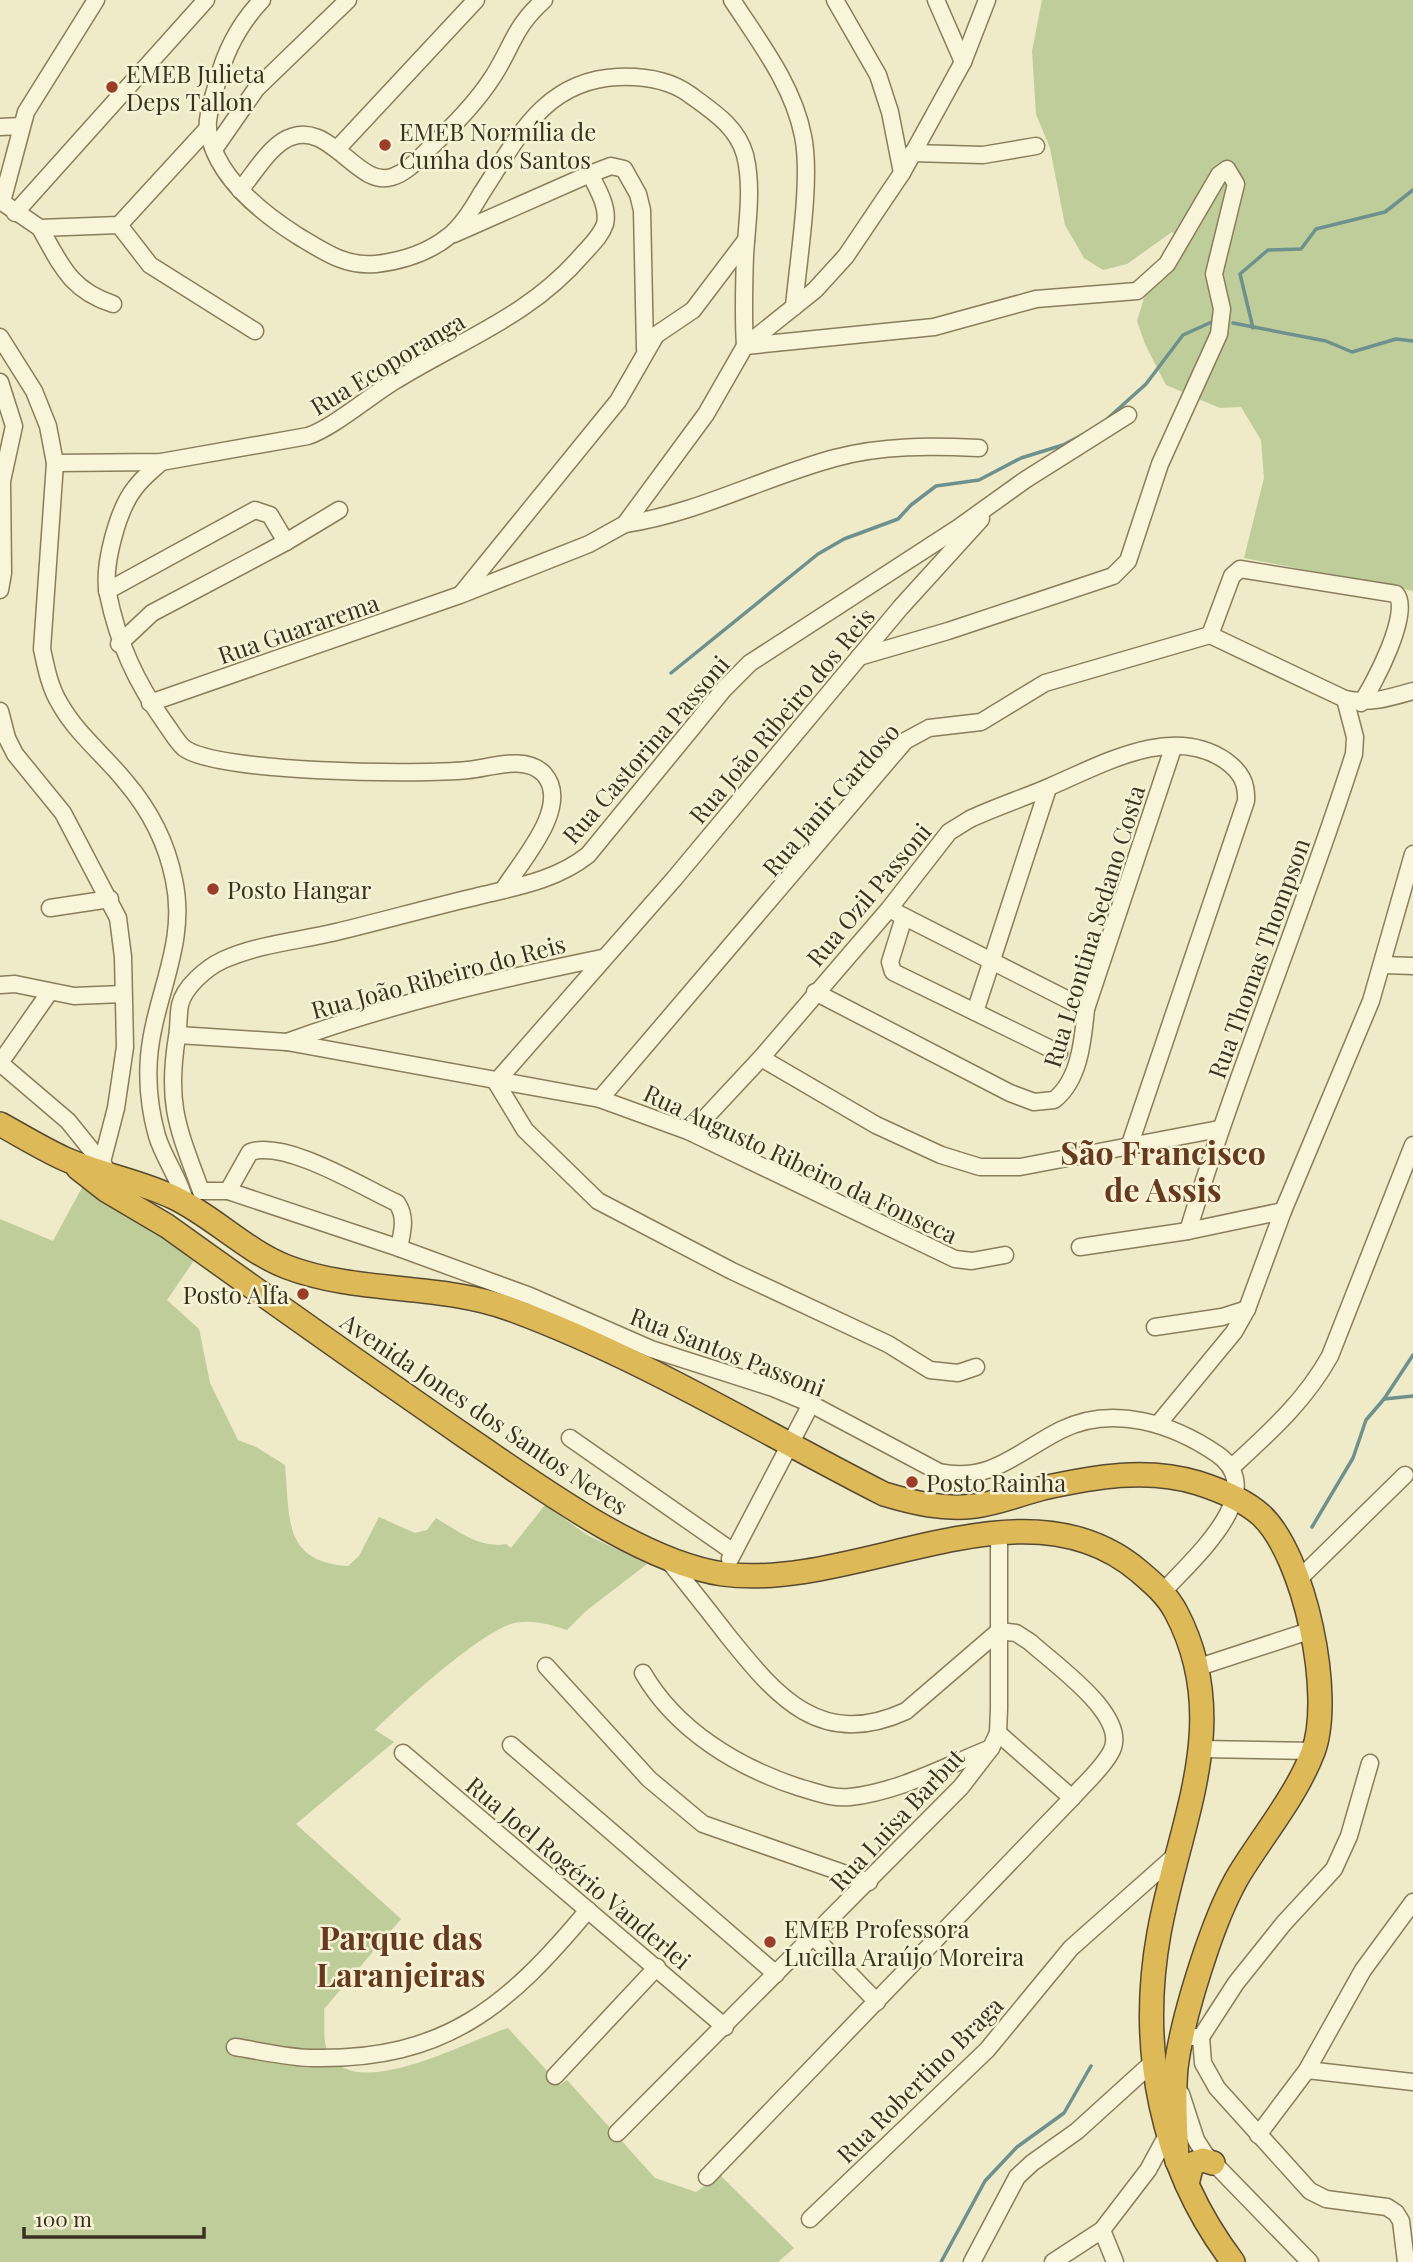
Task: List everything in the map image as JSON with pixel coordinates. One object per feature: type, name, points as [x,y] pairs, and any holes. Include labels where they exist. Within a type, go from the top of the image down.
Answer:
[{"type":"highway","points":[[0,1124],[67,1160],[105,1167],[156,1190],[194,1201],[263,1255],[288,1267],[332,1278],[506,1307],[562,1329],[658,1374],[884,1494],[919,1504],[973,1506],[1042,1489],[1122,1474],[1157,1474],[1198,1483],[1237,1499],[1262,1516],[1290,1558],[1299,1579],[1312,1630],[1318,1685],[1314,1751],[1222,1908],[1191,2037],[1176,2071],[1171,2125]]},
{"type":"highway","name":"Avenida Jones dos Santos Neves","points":[[67,1160],[106,1190],[167,1226],[524,1476],[612,1531],[665,1556],[725,1574],[782,1574],[999,1532],[1048,1532],[1072,1536],[1103,1547],[1129,1563],[1163,1592],[1177,1614],[1196,1668],[1204,1714],[1203,1749],[1159,1935],[1153,1981],[1152,2063],[1171,2125]]},
{"type":"highway","points":[[138,1209],[145,1194],[156,1190]]},
{"type":"highway","points":[[1154,2031],[1177,2161],[1202,2216],[1233,2262]]},
{"type":"highway","points":[[1187,2184],[1192,2164],[1203,2160],[1213,2163]]},
{"type":"street","points":[[96,0],[38,92],[21,126],[2,202],[40,228],[65,272],[78,287],[92,297],[113,304]]},
{"type":"street","points":[[15,213],[206,0]]},
{"type":"street","points":[[261,0],[229,47],[215,89],[208,128],[227,174],[240,190],[272,219],[342,261],[375,264],[414,256],[451,235],[590,174],[618,166],[631,178],[642,211],[646,349]]},
{"type":"street","points":[[215,148],[256,89],[348,0]]},
{"type":"street","points":[[338,148],[476,0]]},
{"type":"street","points":[[240,190],[284,140],[300,136],[319,139],[338,148],[367,173],[379,178],[405,171],[475,100],[494,76],[515,32],[544,0]]},
{"type":"street","points":[[732,0],[778,70],[804,137],[805,163],[794,307]]},
{"type":"street","points":[[835,0],[878,75],[890,112],[902,173]]},
{"type":"street","points":[[936,0],[963,62]]},
{"type":"street","points":[[625,524],[706,414],[745,345],[815,290],[846,256],[902,173],[963,62],[987,0]]},
{"type":"street","points":[[451,235],[475,205],[517,139],[554,97],[575,85],[597,78],[629,76],[658,80],[682,90],[716,113],[733,131],[745,157],[749,204],[745,345]]},
{"type":"street","points":[[0,127],[21,126]]},
{"type":"street","points":[[40,228],[119,225],[208,128]]},
{"type":"street","points":[[912,153],[983,155],[1036,146]]},
{"type":"street","points":[[745,345],[934,327],[1036,299],[1137,291],[1167,264],[1219,175],[1227,170],[1235,178],[1229,219],[1214,274],[1223,321],[1160,464],[1133,548],[1122,569],[1101,580],[961,627],[859,657]]},
{"type":"street","name":"Rua Ecoporanga","points":[[55,463],[161,461],[316,433],[396,380],[530,305],[570,270],[599,236],[605,224],[603,200],[590,174]]},
{"type":"street","points":[[119,225],[150,265],[255,331]]},
{"type":"street","points":[[460,595],[618,401],[646,349],[659,332],[680,321],[693,310],[747,239]]},
{"type":"street","points":[[0,337],[34,391],[48,426],[55,463],[42,649],[47,673],[58,703],[77,729],[126,781],[143,805],[164,842],[175,881],[177,918],[174,952],[153,1028],[149,1069],[150,1102],[157,1137],[194,1201]]},
{"type":"street","points":[[0,382],[14,426],[4,447],[3,573],[0,590]]},
{"type":"street","name":"Rua Castorina Passoni","points":[[194,1201],[177,1124],[172,1093],[172,1067],[180,1005],[185,992],[220,961],[258,947],[335,932],[555,877],[588,855],[750,663],[1128,415]]},
{"type":"street","points":[[625,524],[660,519],[835,458],[858,453],[904,446],[979,448]]},
{"type":"street","points":[[161,461],[134,488],[123,508],[108,567],[107,590],[120,644],[150,703],[183,747],[218,761],[386,774],[435,773],[512,764],[531,765],[542,772],[551,783],[553,808],[503,890]]},
{"type":"street","name":"Rua João Ribeiro dos Reis","points":[[496,1082],[674,879],[859,657],[996,502]]},
{"type":"street","points":[[107,590],[256,510],[270,515],[286,542]]},
{"type":"street","points":[[120,644],[152,613],[286,542],[339,510]]},
{"type":"street","name":"Rua Guararema","points":[[150,703],[460,595],[589,544],[625,524]]},
{"type":"street","points":[[1353,701],[1381,671],[1401,607],[1396,594],[1240,569],[1231,576],[1210,635],[1353,701],[1413,691]]},
{"type":"street","name":"Rua Janir Cardoso","points":[[600,1099],[905,741],[929,728],[981,722],[1045,683],[1210,635]]},
{"type":"street","name":"Rua Thomas Thompson","points":[[1188,1231],[1219,1129],[1254,1044],[1354,754],[1353,701]]},
{"type":"street","points":[[0,711],[7,738],[15,754],[63,813],[118,918],[123,957],[125,1047],[105,1167]]},
{"type":"street","name":"Rua Ozil Passoni","points":[[688,1130],[705,1118],[761,1058],[815,992],[897,913],[949,832],[970,819],[1121,756],[1150,748],[1201,749],[1234,767],[1247,788],[1246,802],[1129,1144]]},
{"type":"street","name":"Rua Leontina Sedano Costa","points":[[815,992],[999,1087],[1034,1102],[1045,1104],[1060,1096],[1071,1078],[1083,1041],[1086,1009],[1173,748]]},
{"type":"street","points":[[975,1012],[1048,788]]},
{"type":"street","points":[[1159,1423],[1234,1332],[1247,1309],[1283,1211],[1367,1011],[1413,855]]},
{"type":"street","points":[[50,908],[110,899]]},
{"type":"street","points":[[1059,1053],[893,972],[890,962],[897,913],[1086,1009]]},
{"type":"street","name":"Rua João Ribeiro do Reis","points":[[287,1042],[395,1006],[494,980],[602,958]]},
{"type":"street","points":[[1382,965],[1413,966]]},
{"type":"street","points":[[0,985],[15,984],[74,996],[122,994]]},
{"type":"street","points":[[49,993],[0,1063],[68,1121],[105,1167]]},
{"type":"street","points":[[178,1035],[287,1042]]},
{"type":"street","name":"Rua Augusto Ribeiro da Fonseca","points":[[287,1042],[600,1099],[688,1130],[955,1259],[972,1261],[1005,1255]]},
{"type":"street","points":[[761,1058],[876,1125],[941,1155],[980,1167],[1020,1167],[1129,1144],[1219,1129]]},
{"type":"street","points":[[496,1082],[525,1130],[598,1201],[732,1271],[888,1344],[930,1370],[958,1373],[976,1367]]},
{"type":"street","points":[[1163,1592],[1217,1530],[1237,1499],[1237,1480],[1232,1467],[1285,1418],[1313,1386],[1331,1356],[1413,1145]]},
{"type":"street","points":[[228,1191],[250,1152],[258,1150],[290,1154],[397,1203],[403,1212],[404,1222],[400,1248]]},
{"type":"street","name":"Rua Santos Passoni","points":[[194,1201],[228,1191],[400,1248],[530,1296],[651,1349],[773,1388],[811,1404],[939,1472],[961,1477],[994,1468],[1062,1430],[1080,1423],[1135,1419],[1159,1423],[1197,1441],[1232,1467]]},
{"type":"street","points":[[1080,1247],[1188,1231],[1283,1211]]},
{"type":"street","points":[[1155,1327],[1222,1317],[1247,1309]]},
{"type":"street","points":[[725,1574],[732,1551],[811,1404]]},
{"type":"street","points":[[570,1438],[732,1551]]},
{"type":"street","points":[[1299,1579],[1405,1475]]},
{"type":"street","points":[[994,1741],[999,1630],[999,1532]]},
{"type":"street","points":[[665,1556],[780,1697],[814,1717],[843,1724],[868,1724],[906,1711],[999,1630]]},
{"type":"street","points":[[707,2177],[1072,1798],[1112,1752],[1116,1736],[1108,1714],[1030,1642],[1016,1633],[999,1630]]},
{"type":"street","points":[[1196,1668],[1312,1630]]},
{"type":"street","points":[[546,1667],[649,1779],[703,1824],[869,1882]]},
{"type":"street","points":[[643,1673],[665,1705],[732,1758],[767,1777],[831,1797],[870,1794],[994,1741]]},
{"type":"street","points":[[994,1741],[1072,1798]]},
{"type":"street","name":"Rua Luisa Barbut","points":[[617,2133],[961,1787],[994,1741]]},
{"type":"street","points":[[511,1745],[776,1974]]},
{"type":"street","points":[[1203,1749],[1314,1751]]},
{"type":"street","name":"Rua Joel Rogério Vanderlei","points":[[403,1753],[725,2027]]},
{"type":"street","points":[[1370,1763],[1349,1836],[1334,1869],[1191,2037],[1217,2088],[1310,2191],[1326,2199],[1387,2207],[1396,2213],[1401,2221],[1406,2262]]},
{"type":"street","name":"Rua Robertino Braga","points":[[810,2219],[987,2050],[1071,1948],[1179,1853]]},
{"type":"street","points":[[1258,2134],[1307,2070],[1363,1970],[1413,1902]]},
{"type":"street","points":[[235,2047],[312,2058],[352,2056],[421,2046],[461,2029],[499,2003],[554,1950],[588,1910]]},
{"type":"street","points":[[814,1937],[877,2002]]},
{"type":"street","points":[[555,2076],[657,1968]]},
{"type":"street","points":[[972,2262],[1017,2177],[1032,2162],[1077,2131],[1152,2063]]},
{"type":"street","points":[[1307,2070],[1410,2077]]},
{"type":"street","points":[[1176,2071],[1196,2140],[1213,2163],[1310,2262]]},
{"type":"street","points":[[1053,2262],[1102,2230],[1148,2170],[1171,2125],[1196,2140]]},
{"type":"street","points":[[1102,2230],[1115,2262]]},
{"type":"green space","points":[[1042,0],[1413,0],[1413,591],[1244,558],[1264,478],[1261,440],[1241,407],[1220,408],[1166,385],[1145,344],[1137,321],[1144,298],[1180,237],[1172,232],[1127,264],[1103,270],[1084,258],[1065,225],[1050,148],[1036,114],[1032,51]]},
{"type":"green space","points":[[84,1184],[197,1256],[167,1300],[199,1329],[210,1383],[238,1440],[256,1447],[285,1465],[294,1534],[300,1546],[311,1556],[327,1563],[348,1566],[359,1556],[379,1517],[415,1533],[427,1530],[436,1518],[478,1541],[506,1544],[511,1548],[545,1505],[587,1535],[647,1564],[586,1611],[567,1630],[538,1623],[515,1623],[476,1643],[420,1688],[375,1730],[394,1742],[296,1824],[401,1919],[324,2009],[325,2043],[338,2064],[357,2072],[382,2071],[439,2056],[508,2028],[560,2085],[567,2080],[655,2178],[696,2192],[720,2175],[794,2248],[778,2262],[0,2262],[0,1219],[53,1241]]},
{"type":"waterway","points":[[1253,328],[1240,274],[1268,250],[1301,249],[1316,229],[1385,212],[1413,190]]},
{"type":"waterway","points":[[1106,420],[1146,384],[1183,335],[1214,321]]},
{"type":"waterway","points":[[1233,323],[1326,341],[1352,352],[1396,339],[1413,341]]},
{"type":"waterway","points":[[671,673],[818,554],[844,539],[898,519],[936,486],[979,480],[1021,458],[1063,445],[1082,435]]},
{"type":"waterway","points":[[1312,1527],[1353,1458],[1366,1420],[1384,1399],[1413,1355]]},
{"type":"waterway","points":[[1384,1399],[1413,1396]]},
{"type":"waterway","points":[[941,2262],[985,2181],[1017,2147],[1064,2113],[1091,2066]]},
{"type":"place","name":"EMEB Julieta Deps Tallon","points":[[112,87]]},
{"type":"place","name":"EMEB Normília de Cunha dos Santos","points":[[385,145]]},
{"type":"place","name":"Posto Hangar","points":[[213,889]]},
{"type":"place","name":"Posto Alfa","points":[[303,1294]]},
{"type":"place","name":"Posto Rainha","points":[[912,1482]]},
{"type":"place","name":"EMEB Professora Lucilla Araújo Moreira","points":[[770,1942]]},
{"type":"district","name":"São Francisco de Assis","points":[[1163,1170]]},
{"type":"district","name":"Parque das Laranjeiras","points":[[401,1954]]}]
